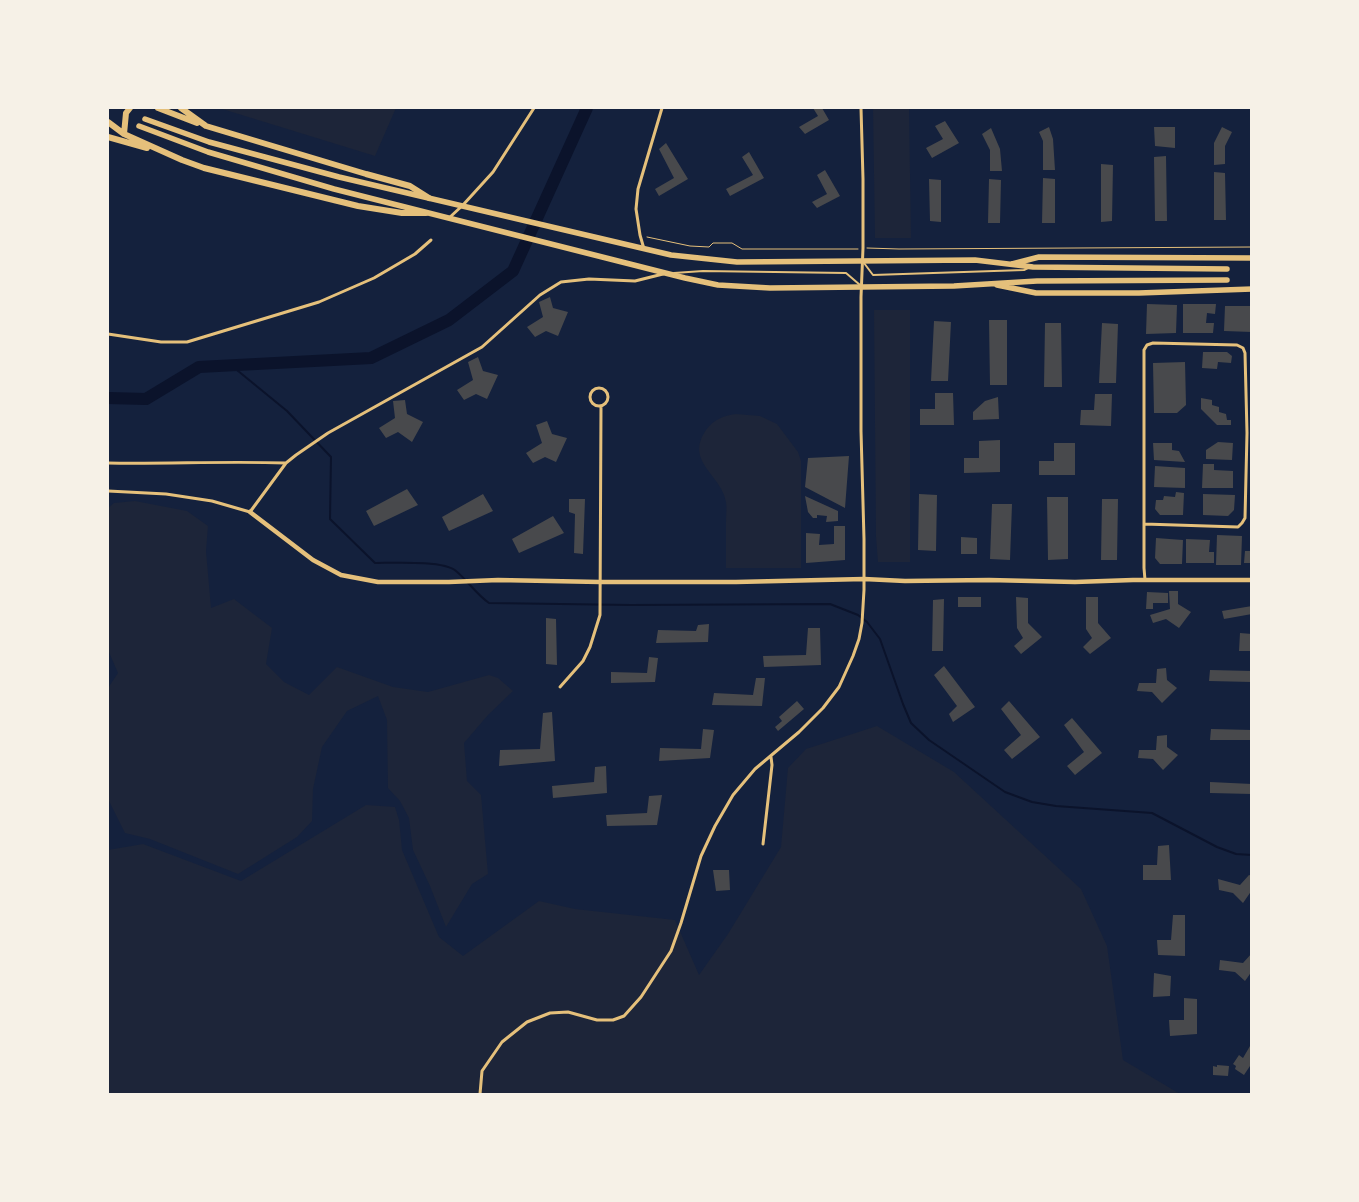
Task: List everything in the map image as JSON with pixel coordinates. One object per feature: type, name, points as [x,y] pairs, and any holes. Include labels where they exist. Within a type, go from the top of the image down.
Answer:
[{"type":"highway","points":[[124,134],[126,113],[130,108]]},
{"type":"highway","points":[[158,108],[206,126],[410,186],[429,198]]},
{"type":"highway","points":[[182,108],[206,126]]},
{"type":"highway","points":[[108,122],[124,134],[182,160]]},
{"type":"highway","points":[[108,137],[204,168],[358,206],[426,213]]},
{"type":"main road","points":[[145,119],[209,142],[340,177],[672,255],[737,262],[976,260],[1033,267],[1227,269]]},
{"type":"main road","points":[[139,126],[217,155],[334,189],[667,274],[718,285],[746,287],[861,287],[954,286],[1037,281],[1227,280]]},
{"type":"main road","points":[[1008,264],[1039,257],[1248,258],[1252,263]]},
{"type":"main road","points":[[988,283],[1036,293],[1139,293],[1250,288]]},
{"type":"street","points":[[448,219],[493,172],[534,108]]},
{"type":"street","points":[[644,248],[636,209],[638,189],[662,108]]},
{"type":"street","points":[[480,1094],[482,1072],[502,1042],[527,1022],[550,1013],[568,1012],[597,1020],[613,1020],[624,1016],[641,997],[671,951],[700,856],[733,795],[755,770],[799,732],[823,708],[839,687],[853,656],[862,623],[864,580],[861,431],[863,179],[861,108]]},
{"type":"street","points":[[108,334],[161,342],[187,342],[319,302],[374,278],[415,254],[431,240]]},
{"type":"street","points":[[250,512],[286,463],[296,454],[328,433],[482,347],[540,296],[561,282],[589,279],[635,281],[667,274]]},
{"type":"street","points":[[1144,524],[1238,527],[1245,518],[1246,433],[1245,353],[1243,348],[1237,345],[1153,343],[1147,345],[1144,350],[1144,524],[1145,580]]},
{"type":"street","points":[[598,387],[604,388],[608,396],[606,402],[601,406],[593,404],[590,398],[591,393],[598,387]]},
{"type":"street","points":[[560,687],[583,661],[590,647],[600,615],[601,406]]},
{"type":"street","points":[[1246,433],[1252,433]]},
{"type":"street","points":[[108,463],[286,463]]},
{"type":"street","points":[[108,491],[166,494],[212,501],[250,512],[313,560],[340,575],[378,582],[498,580],[600,582],[1252,580]]},
{"type":"street","points":[[762,844],[771,774],[771,756]]},
{"type":"lane","points":[[862,261],[873,275],[1024,270],[1033,267]]},
{"type":"lane","points":[[667,274],[703,271],[846,273],[861,287]]},
{"type":"path","points":[[640,235],[690,246],[709,247],[713,243],[732,243],[742,249],[847,249]]},
{"type":"path","points":[[874,248],[1252,247]]},
{"type":"shaded area","points":[[219,108],[396,108],[375,156]]},
{"type":"shaded area","points":[[873,108],[909,108],[911,238],[875,238]]},
{"type":"shaded area","points":[[874,310],[910,310],[910,562],[878,562],[876,537]]},
{"type":"shaded area","points":[[736,414],[760,416],[777,424],[798,452],[801,461],[801,568],[726,568],[726,502],[723,492],[706,468],[699,451],[700,441],[712,423]]},
{"type":"shaded area","points":[[135,501],[187,511],[208,526],[206,551],[211,608],[234,599],[272,628],[266,664],[284,682],[309,695],[337,667],[393,687],[428,692],[489,675],[498,678],[513,691],[488,715],[464,743],[467,781],[481,795],[488,874],[472,884],[446,927],[413,850],[409,818],[400,801],[388,788],[387,720],[378,696],[347,711],[322,747],[313,789],[312,821],[297,837],[238,874],[150,839],[125,833],[108,799],[108,688],[118,673],[108,650],[108,508],[114,503]]},
{"type":"shaded area","points":[[877,726],[954,772],[1081,889],[1107,946],[1123,1060],[1180,1094],[108,1094],[108,850],[143,844],[241,881],[366,805],[395,807],[399,820],[402,850],[439,937],[463,956],[539,901],[575,909],[675,920],[699,975],[728,934],[781,847],[788,768],[806,749]]},
{"type":"building","points":[[813,108],[822,108],[829,120],[805,134],[799,127],[818,116]]},
{"type":"building","points":[[945,121],[959,143],[932,158],[926,148],[943,139],[935,126]]},
{"type":"building","points":[[1049,127],[1053,139],[1055,170],[1043,170],[1043,141],[1039,132]]},
{"type":"building","points":[[1154,127],[1175,127],[1175,148],[1155,146]]},
{"type":"building","points":[[1222,127],[1232,132],[1225,146],[1225,164],[1214,165],[1214,143]]},
{"type":"building","points":[[991,128],[1000,149],[1002,171],[990,171],[990,150],[982,134]]},
{"type":"building","points":[[666,143],[688,179],[659,196],[655,189],[674,178],[659,149]]},
{"type":"building","points":[[749,152],[764,178],[730,196],[726,189],[753,175],[742,157]]},
{"type":"building","points":[[1166,156],[1167,221],[1155,221],[1154,157]]},
{"type":"building","points":[[1101,164],[1113,165],[1112,221],[1101,222]]},
{"type":"building","points":[[825,170],[840,196],[817,208],[812,202],[827,194],[817,175]]},
{"type":"building","points":[[1214,172],[1225,173],[1226,220],[1214,220]]},
{"type":"building","points":[[1043,178],[1055,179],[1055,223],[1042,223]]},
{"type":"building","points":[[929,179],[941,180],[941,222],[930,221]]},
{"type":"building","points":[[989,179],[1001,180],[1000,223],[988,223]]},
{"type":"building","points":[[550,297],[553,308],[568,312],[558,336],[546,331],[535,337],[527,327],[543,317],[539,302]]},
{"type":"building","points":[[1147,304],[1177,305],[1176,333],[1146,334]]},
{"type":"building","points":[[1183,304],[1216,304],[1215,314],[1207,313],[1206,323],[1214,323],[1213,333],[1183,333]]},
{"type":"building","points":[[1225,306],[1252,306],[1252,332],[1224,331]]},
{"type":"building","points":[[989,320],[1007,320],[1007,385],[990,385]]},
{"type":"building","points":[[934,321],[951,322],[948,381],[931,381]]},
{"type":"building","points":[[1045,323],[1061,323],[1062,387],[1044,387]]},
{"type":"building","points":[[1102,323],[1118,324],[1116,383],[1099,383]]},
{"type":"building","points":[[1203,352],[1227,352],[1232,356],[1231,363],[1218,362],[1217,369],[1202,368]]},
{"type":"building","points":[[478,357],[483,371],[498,375],[487,399],[476,394],[464,400],[457,390],[473,380],[468,362]]},
{"type":"building","points":[[1185,362],[1186,405],[1177,413],[1154,413],[1153,363]]},
{"type":"building","points":[[935,393],[953,393],[954,425],[920,425],[920,409],[935,409]]},
{"type":"building","points":[[1095,394],[1112,394],[1111,426],[1080,425],[1081,410],[1094,410]]},
{"type":"building","points":[[998,397],[999,419],[973,420],[973,412],[985,401]]},
{"type":"building","points":[[1201,398],[1212,400],[1212,405],[1219,407],[1219,412],[1226,414],[1227,420],[1231,420],[1231,425],[1217,425],[1201,409]]},
{"type":"building","points":[[405,400],[407,414],[423,422],[412,442],[398,432],[386,438],[379,428],[395,418],[393,401]]},
{"type":"building","points":[[547,421],[552,434],[567,438],[556,462],[545,457],[533,463],[526,453],[542,443],[536,425]]},
{"type":"building","points":[[1000,440],[1000,472],[964,473],[964,458],[979,458],[979,441]]},
{"type":"building","points":[[1218,442],[1233,443],[1232,460],[1206,459],[1206,450]]},
{"type":"building","points":[[1054,443],[1075,443],[1075,475],[1039,475],[1039,461],[1054,461]]},
{"type":"building","points":[[1153,443],[1172,443],[1172,450],[1179,451],[1185,462],[1154,460]]},
{"type":"building","points":[[849,456],[845,508],[805,487],[808,458]]},
{"type":"building","points":[[1203,464],[1214,464],[1214,470],[1233,471],[1233,488],[1202,488]]},
{"type":"building","points":[[1155,466],[1185,468],[1185,488],[1154,487]]},
{"type":"building","points":[[407,489],[418,505],[374,526],[366,511]]},
{"type":"building","points":[[1176,492],[1184,493],[1183,515],[1160,515],[1155,509],[1156,500],[1163,500],[1164,496],[1175,497]]},
{"type":"building","points":[[483,494],[493,511],[449,531],[442,517]]},
{"type":"building","points":[[919,494],[937,495],[936,551],[918,550]]},
{"type":"building","points":[[1203,494],[1235,495],[1234,510],[1228,516],[1203,515]]},
{"type":"building","points":[[805,496],[838,511],[838,521],[826,522],[827,516],[817,515],[817,518],[813,518],[808,512]]},
{"type":"building","points":[[1047,497],[1068,497],[1068,559],[1048,560]]},
{"type":"building","points":[[569,499],[585,499],[583,554],[574,553],[575,514],[569,512]]},
{"type":"building","points":[[1102,499],[1118,499],[1117,560],[1101,560]]},
{"type":"building","points":[[992,504],[1012,504],[1010,560],[990,559]]},
{"type":"building","points":[[553,516],[564,533],[519,553],[512,539]]},
{"type":"building","points":[[834,526],[845,526],[845,560],[806,563],[806,533],[820,534],[819,545],[834,544]]},
{"type":"building","points":[[1217,535],[1242,536],[1241,565],[1216,565]]},
{"type":"building","points":[[961,537],[977,538],[977,554],[961,554]]},
{"type":"building","points":[[1156,538],[1183,540],[1182,564],[1160,564],[1155,558]]},
{"type":"building","points":[[1186,539],[1210,540],[1209,552],[1214,552],[1214,563],[1186,563]]},
{"type":"building","points":[[1245,551],[1252,551],[1252,563],[1244,563]]},
{"type":"building","points":[[1169,591],[1178,591],[1178,604],[1191,612],[1179,628],[1166,619],[1153,623],[1150,615],[1170,609]]},
{"type":"building","points":[[1147,592],[1168,593],[1168,603],[1153,603],[1153,609],[1146,609]]},
{"type":"building","points":[[958,597],[981,597],[981,607],[958,607]]},
{"type":"building","points":[[1016,597],[1028,598],[1028,623],[1042,637],[1021,654],[1014,646],[1023,638],[1017,628]]},
{"type":"building","points":[[1086,597],[1098,597],[1098,623],[1111,638],[1090,654],[1083,647],[1092,638],[1086,629]]},
{"type":"building","points":[[944,599],[943,651],[932,651],[933,600]]},
{"type":"building","points":[[1252,606],[1252,614],[1224,619],[1222,611]]},
{"type":"building","points":[[546,618],[556,619],[557,665],[546,664]]},
{"type":"building","points":[[709,624],[708,642],[656,643],[658,630],[696,631],[698,625]]},
{"type":"building","points":[[808,628],[820,628],[821,665],[764,667],[763,656],[806,655]]},
{"type":"building","points":[[1240,633],[1252,634],[1252,651],[1239,651]]},
{"type":"building","points":[[649,657],[658,658],[655,682],[611,683],[611,672],[647,673]]},
{"type":"building","points":[[944,666],[975,707],[953,722],[949,714],[957,706],[934,675]]},
{"type":"building","points":[[1166,668],[1167,680],[1177,688],[1162,703],[1152,692],[1137,691],[1139,683],[1156,683],[1157,669]]},
{"type":"building","points":[[1210,670],[1252,671],[1252,682],[1209,681]]},
{"type":"building","points":[[756,678],[765,678],[762,706],[712,705],[714,693],[753,695]]},
{"type":"building","points":[[797,701],[804,709],[778,731],[775,727],[782,721],[779,717]]},
{"type":"building","points":[[1009,701],[1040,737],[1012,759],[1004,750],[1021,735],[1001,709]]},
{"type":"building","points":[[552,712],[555,761],[499,766],[500,750],[540,749],[543,713]]},
{"type":"building","points":[[1072,718],[1102,753],[1075,775],[1067,766],[1084,752],[1064,725]]},
{"type":"building","points":[[703,729],[714,730],[710,758],[659,761],[660,748],[701,749]]},
{"type":"building","points":[[1211,729],[1252,730],[1252,740],[1210,740]]},
{"type":"building","points":[[1167,735],[1167,747],[1178,755],[1163,770],[1153,759],[1138,758],[1139,750],[1156,750],[1157,736]]},
{"type":"building","points":[[606,766],[607,793],[553,798],[552,786],[594,782],[595,767]]},
{"type":"building","points":[[1210,782],[1252,784],[1252,794],[1210,793]]},
{"type":"building","points":[[662,795],[657,825],[607,826],[606,815],[647,813],[649,796]]},
{"type":"building","points":[[1169,845],[1171,880],[1143,880],[1143,865],[1157,865],[1158,846]]},
{"type":"building","points":[[713,870],[729,870],[730,890],[716,891]]},
{"type":"building","points":[[1249,875],[1252,876],[1252,890],[1243,903],[1233,893],[1219,890],[1218,879],[1240,885]]},
{"type":"building","points":[[1173,915],[1185,915],[1185,956],[1158,955],[1157,940],[1171,940]]},
{"type":"building","points":[[1252,953],[1252,971],[1245,981],[1235,972],[1219,970],[1220,960],[1243,963]]},
{"type":"building","points":[[1154,973],[1171,976],[1170,996],[1153,997]]},
{"type":"building","points":[[1184,998],[1197,999],[1197,1034],[1170,1036],[1169,1020],[1184,1020]]},
{"type":"building","points":[[1250,1046],[1252,1047],[1252,1063],[1244,1075],[1235,1069],[1236,1066],[1233,1064],[1239,1055],[1243,1058]]},
{"type":"building","points":[[1217,1065],[1229,1066],[1228,1076],[1213,1075],[1213,1066],[1217,1067]]},
{"type":"waterway","points":[[108,398],[146,399],[199,367],[371,358],[449,320],[513,271],[587,108]]},
{"type":"waterway","points":[[232,366],[287,411],[331,457],[330,519],[375,563],[417,563],[450,567],[489,603],[631,605],[830,604],[858,615],[867,622],[880,639],[911,723],[929,740],[1005,792],[1032,802],[1056,806],[1152,813],[1217,847],[1236,854],[1252,855]]}]
